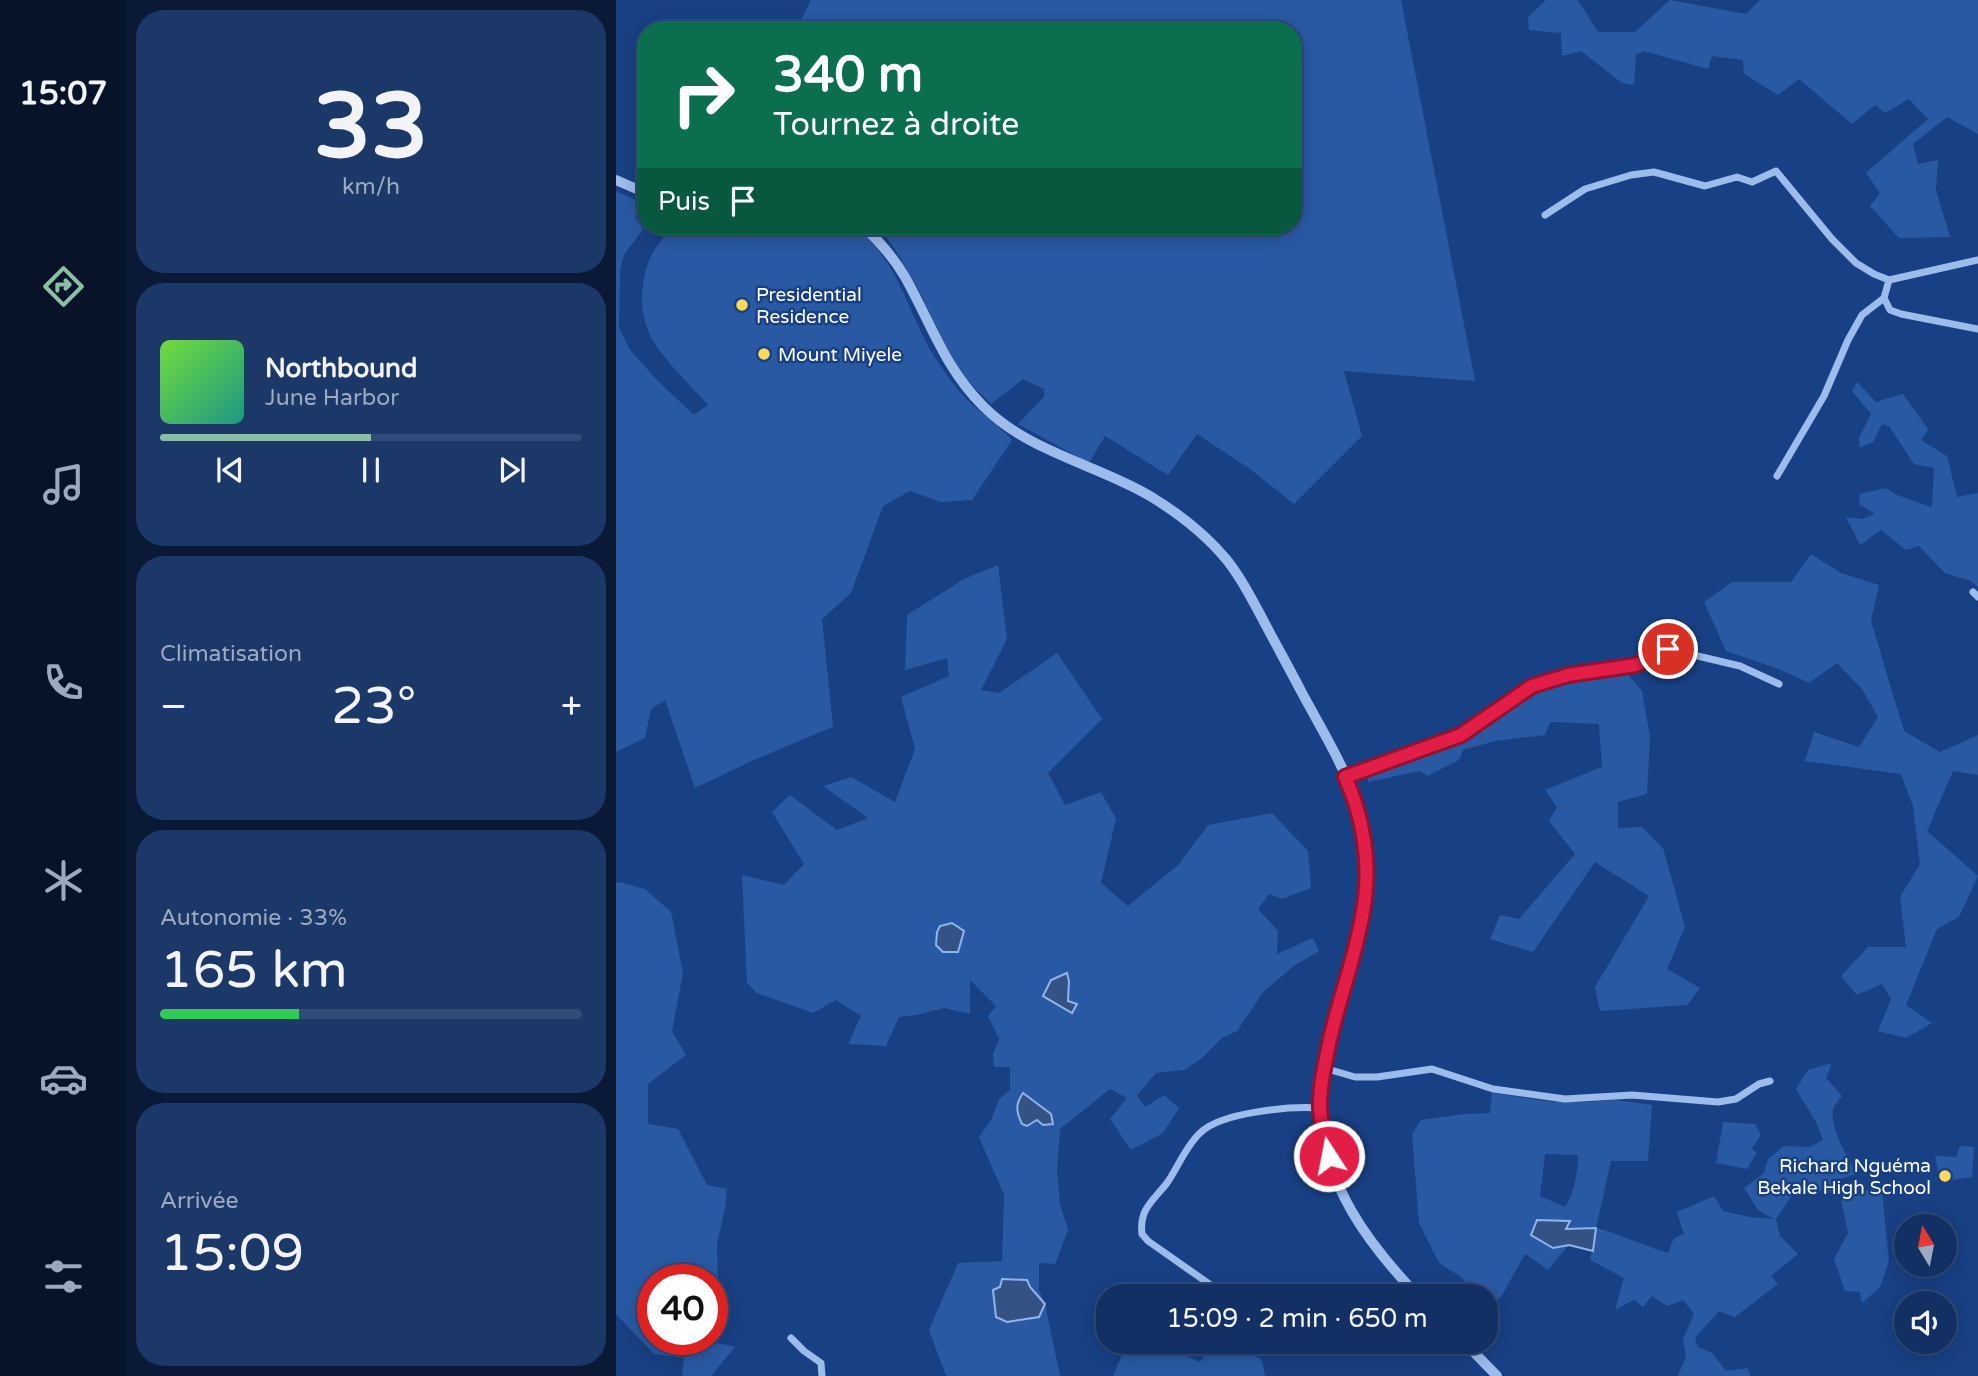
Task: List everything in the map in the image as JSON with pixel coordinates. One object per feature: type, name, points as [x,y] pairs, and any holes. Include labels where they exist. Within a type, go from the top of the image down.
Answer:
[{"type":"street","points":[[1545,215],[1585,189],[1631,175],[1654,172],[1705,186],[1737,177],[1752,181],[1776,171],[1832,239],[1856,263],[1874,274],[1889,280],[1978,260]]},
{"type":"street","points":[[616,180],[637,189]]},
{"type":"street","points":[[872,235],[905,276],[941,351],[954,372],[984,408],[1022,436],[1152,497],[1203,536],[1227,561],[1242,580],[1345,777],[1357,806],[1366,870],[1365,897],[1324,1068],[1320,1108],[1331,1162],[1341,1194],[1367,1236],[1405,1284]]},
{"type":"street","points":[[1777,476],[1824,396],[1862,315],[1884,298],[1889,280]]},
{"type":"street","points":[[1884,298],[1889,310],[1900,314],[1978,329]]},
{"type":"street","points":[[1345,777],[1461,735],[1532,686],[1568,675],[1636,665],[1668,649],[1740,666],[1779,684]]},
{"type":"street","points":[[1324,1068],[1355,1077],[1377,1077],[1432,1069],[1493,1089],[1565,1099],[1632,1095],[1718,1102],[1736,1099],[1749,1089],[1770,1081]]},
{"type":"street","points":[[1209,1284],[1148,1241],[1142,1234],[1142,1214],[1205,1128],[1255,1112],[1301,1107],[1320,1108]]},
{"type":"street","points":[[791,1338],[821,1363],[822,1376]]},
{"type":"street","points":[[1476,1354],[1497,1376]]},
{"type":"shaded area","points":[[811,0],[1401,0],[1475,381],[1344,371],[1362,436],[1294,504],[1250,469],[1197,434],[1168,475],[1105,436],[1089,463],[1018,424],[1044,397],[1044,389],[1023,379],[991,404],[967,380],[941,340],[922,296],[885,235],[1302,235],[1302,21],[800,21]]},
{"type":"shaded area","points":[[1546,0],[1578,0],[1598,32],[1635,32],[1670,0],[1746,14],[1760,0],[1978,0],[1978,134],[1947,117],[1913,144],[1918,164],[1938,160],[1936,190],[1950,237],[1899,238],[1870,206],[1880,193],[1866,173],[1928,119],[1909,99],[1885,113],[1875,105],[1852,124],[1799,79],[1778,95],[1744,74],[1743,60],[1712,56],[1708,69],[1644,51],[1636,55],[1634,85],[1622,83],[1581,51],[1562,56],[1561,33],[1529,30],[1528,17]]},
{"type":"shaded area","points":[[616,191],[637,201],[635,216],[639,235],[624,255],[620,271],[619,328],[630,350],[694,415],[708,405],[655,344],[649,334],[643,312],[647,266],[666,235],[864,235],[887,262],[927,344],[951,380],[966,398],[1012,440],[972,500],[941,502],[910,491],[883,506],[851,593],[822,619],[833,727],[695,788],[665,700],[651,709],[645,738],[616,752]]},
{"type":"shaded area","points":[[1857,382],[1876,402],[1903,394],[1928,429],[1921,440],[1947,456],[1957,497],[1978,493],[1978,587],[1971,581],[1945,573],[1919,546],[1906,550],[1881,530],[1860,545],[1846,517],[1862,519],[1875,514],[1859,504],[1860,494],[1886,488],[1897,495],[1932,507],[1934,468],[1914,464],[1889,426],[1882,424],[1873,442],[1860,448],[1859,438],[1871,414],[1852,391]]},
{"type":"shaded area","points":[[1811,554],[1841,573],[1879,585],[1871,621],[1904,731],[1940,752],[1978,735],[1978,775],[1953,771],[1927,831],[1978,876],[1959,917],[1937,929],[1906,1005],[1932,1023],[1906,1038],[1878,1031],[1891,999],[1882,984],[1857,995],[1841,976],[1868,947],[1906,947],[1900,897],[1920,864],[1913,806],[1901,774],[1805,761],[1814,732],[1859,747],[1878,717],[1862,689],[1837,663],[1809,683],[1784,671],[1726,651],[1704,602],[1732,582],[1791,582]]},
{"type":"shaded area","points":[[998,565],[1007,639],[981,690],[999,693],[1057,653],[1102,719],[1048,773],[1065,805],[1101,792],[1116,819],[1101,883],[1128,906],[1178,865],[1208,825],[1272,813],[1308,851],[1311,888],[1282,899],[1269,894],[1258,909],[1278,931],[1277,954],[1313,938],[1319,951],[1295,965],[1264,991],[1237,1031],[1222,1038],[1202,1058],[1184,1070],[1156,1073],[1137,1095],[1145,1107],[1164,1095],[1179,1108],[1163,1133],[1131,1150],[1110,1119],[1127,1098],[1110,1089],[1060,1129],[1057,1170],[1060,1204],[1068,1230],[1055,1264],[1039,1263],[1039,1290],[1045,1304],[1060,1376],[946,1376],[929,1330],[958,1263],[1002,1261],[1004,1195],[979,1137],[990,1122],[999,1099],[1010,1090],[1010,1067],[994,1067],[993,1054],[999,1039],[988,1016],[996,1006],[970,980],[970,1014],[944,1008],[899,1017],[886,1046],[848,1044],[861,1016],[836,1000],[813,1013],[757,993],[747,983],[742,875],[784,885],[804,864],[772,812],[790,795],[837,830],[868,818],[823,786],[851,777],[895,802],[915,749],[901,697],[949,676],[947,658],[905,670],[907,615],[964,579]]},
{"type":"shaded area","points":[[1625,671],[1642,691],[1650,737],[1647,794],[1618,802],[1618,828],[1642,827],[1663,848],[1685,927],[1667,969],[1700,988],[1687,1005],[1600,1011],[1595,987],[1649,896],[1595,862],[1533,952],[1490,939],[1500,915],[1519,919],[1575,854],[1549,821],[1557,807],[1545,790],[1602,767],[1599,724],[1550,722],[1545,735],[1495,741],[1463,750],[1459,760],[1427,776],[1420,771],[1368,782],[1368,774],[1462,738],[1534,690],[1571,679]]},
{"type":"shaded area","points":[[616,883],[645,889],[671,912],[683,973],[672,1031],[686,1055],[648,1084],[648,1124],[678,1129],[707,1185],[727,1189],[717,1244],[718,1264],[637,1264],[637,1336],[616,1314]]},
{"type":"shaded area","points":[[952,923],[964,931],[958,952],[943,952],[936,945],[937,932],[940,926]]},
{"type":"shaded area","points":[[1067,973],[1068,1001],[1077,1004],[1072,1013],[1043,996],[1051,980]]},
{"type":"shaded area","points":[[1832,1063],[1826,1078],[1842,1096],[1833,1110],[1834,1126],[1856,1174],[1835,1181],[1840,1195],[1798,1186],[1776,1219],[1780,1236],[1798,1254],[1771,1276],[1778,1284],[1735,1317],[1719,1311],[1695,1338],[1698,1347],[1712,1353],[1726,1371],[1748,1368],[1750,1376],[1678,1376],[1686,1356],[1683,1339],[1694,1314],[1683,1300],[1667,1306],[1652,1296],[1643,1307],[1634,1300],[1615,1310],[1624,1278],[1590,1260],[1596,1229],[1565,1229],[1569,1222],[1537,1221],[1531,1235],[1553,1248],[1569,1245],[1548,1270],[1525,1254],[1498,1299],[1498,1284],[1467,1284],[1439,1263],[1419,1223],[1412,1134],[1421,1120],[1490,1113],[1492,1093],[1553,1102],[1616,1100],[1652,1105],[1648,1161],[1611,1161],[1596,1228],[1668,1253],[1674,1238],[1684,1234],[1677,1212],[1714,1196],[1723,1211],[1774,1219],[1758,1210],[1744,1188],[1764,1173],[1768,1159],[1784,1146],[1810,1147],[1823,1140],[1816,1122],[1796,1089],[1808,1070]],"holes":[[[1545,1154],[1578,1155],[1571,1196],[1565,1207],[1540,1196]]]},
{"type":"shaded area","points":[[1023,1093],[1051,1114],[1053,1124],[1043,1125],[1037,1120],[1027,1126],[1022,1124],[1017,1108]]},
{"type":"shaded area","points":[[1723,1122],[1755,1124],[1761,1135],[1752,1148],[1757,1153],[1747,1169],[1716,1163]]},
{"type":"shaded area","points":[[1960,1146],[1974,1147],[1972,1177],[1940,1182],[1935,1156],[1956,1157]]},
{"type":"shaded area","points":[[1877,1189],[1882,1192],[1889,1261],[1880,1287],[1862,1303],[1860,1292],[1845,1291],[1834,1259],[1848,1233],[1840,1195]]},
{"type":"shaded area","points":[[1537,1220],[1570,1221],[1566,1229],[1596,1228],[1593,1251],[1569,1245],[1553,1248],[1531,1235]]},
{"type":"shaded area","points":[[1002,1279],[1027,1280],[1045,1304],[1039,1317],[1007,1322],[996,1317],[993,1290],[1000,1287]]},
{"type":"shaded area","points":[[728,1345],[735,1347],[711,1376],[682,1376],[684,1358],[662,1355],[728,1355]]},
{"type":"shaded area","points":[[1182,1354],[1200,1362],[1206,1354],[1252,1354],[1262,1360],[1265,1376],[1113,1376],[1122,1355]]},
{"type":"place","name":"Presidential Residence","points":[[742,305]]},
{"type":"place","name":"Mount Miyele","points":[[764,354]]},
{"type":"place","name":"Richard Nguéma Bekale High School","points":[[1945,1176]]},
{"type":"route","points":[[1329,1156],[1320,1108],[1324,1068],[1365,897],[1364,846],[1357,806],[1345,777],[1461,735],[1532,686],[1568,675],[1636,665],[1668,649]]}]
